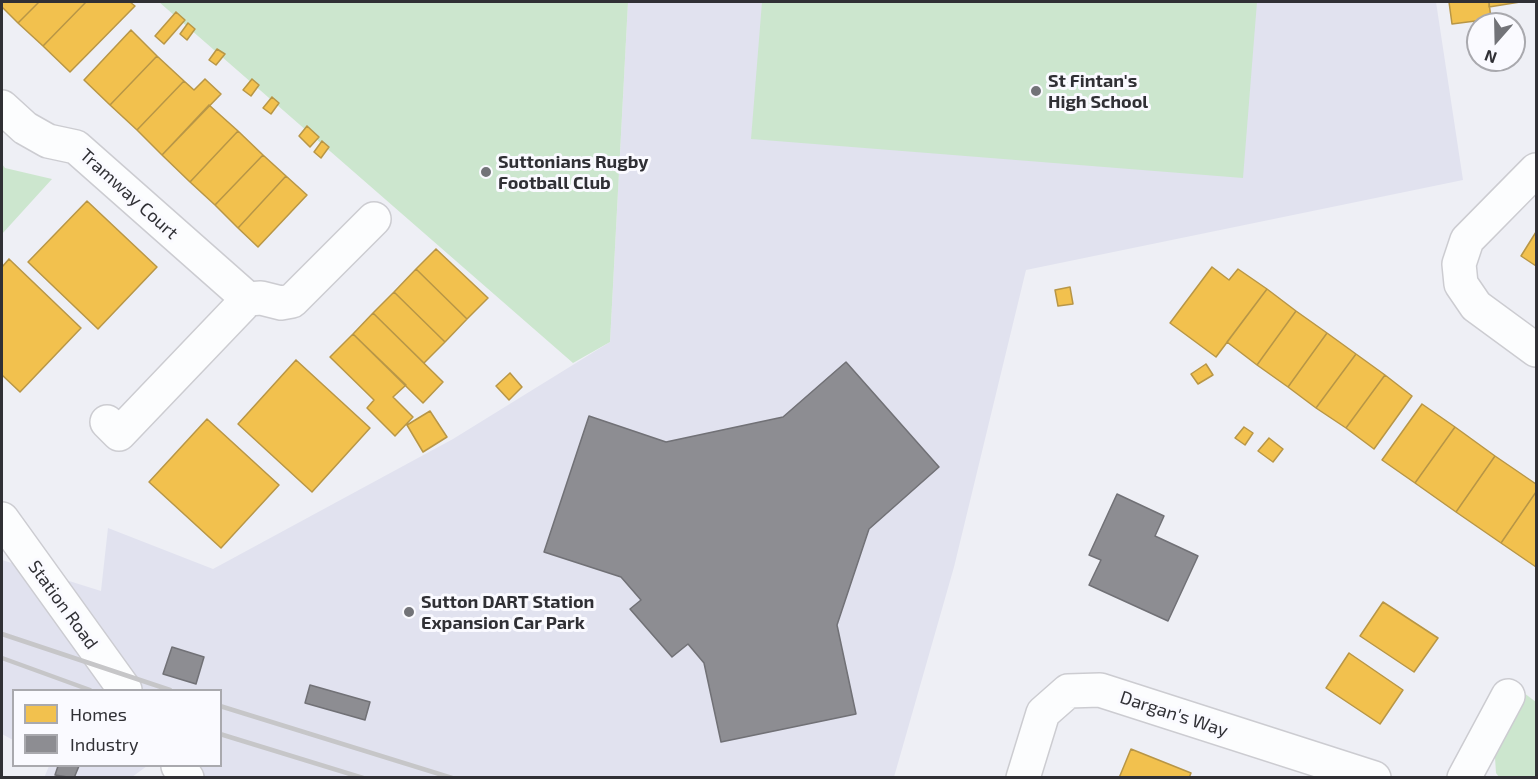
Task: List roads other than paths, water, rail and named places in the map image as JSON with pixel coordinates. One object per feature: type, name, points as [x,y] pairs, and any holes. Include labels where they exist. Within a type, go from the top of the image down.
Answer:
[{"type":"street","name":"Tramway Court","points":[[2,107],[25,128],[48,141],[76,147],[248,298]]},
{"type":"street","points":[[1536,170],[1467,240],[1459,264],[1461,284],[1476,306],[1536,350]]},
{"type":"street","points":[[107,422],[119,434],[248,298],[261,298],[281,303],[291,301],[374,219]]},
{"type":"street","name":"Station Road","points":[[2,519],[124,689]]},
{"type":"street","name":"Dargan's Way","points":[[1023,777],[1043,713],[1068,692],[1100,690],[1374,777]]},
{"type":"street","points":[[1464,777],[1508,696]]},
{"type":"railway","points":[[2,634],[167,689]]},
{"type":"railway","points":[[2,658],[87,689]]},
{"type":"railway","points":[[222,707],[452,778]]},
{"type":"railway","points":[[222,735],[363,778]]},
{"type":"place","name":"St Fintan's High School","points":[[1036,91]]},
{"type":"place","name":"Suttonians Rugby Football Club","points":[[486,172]]},
{"type":"place","name":"Sutton DART Station Expansion Car Park","points":[[409,612]]}]
